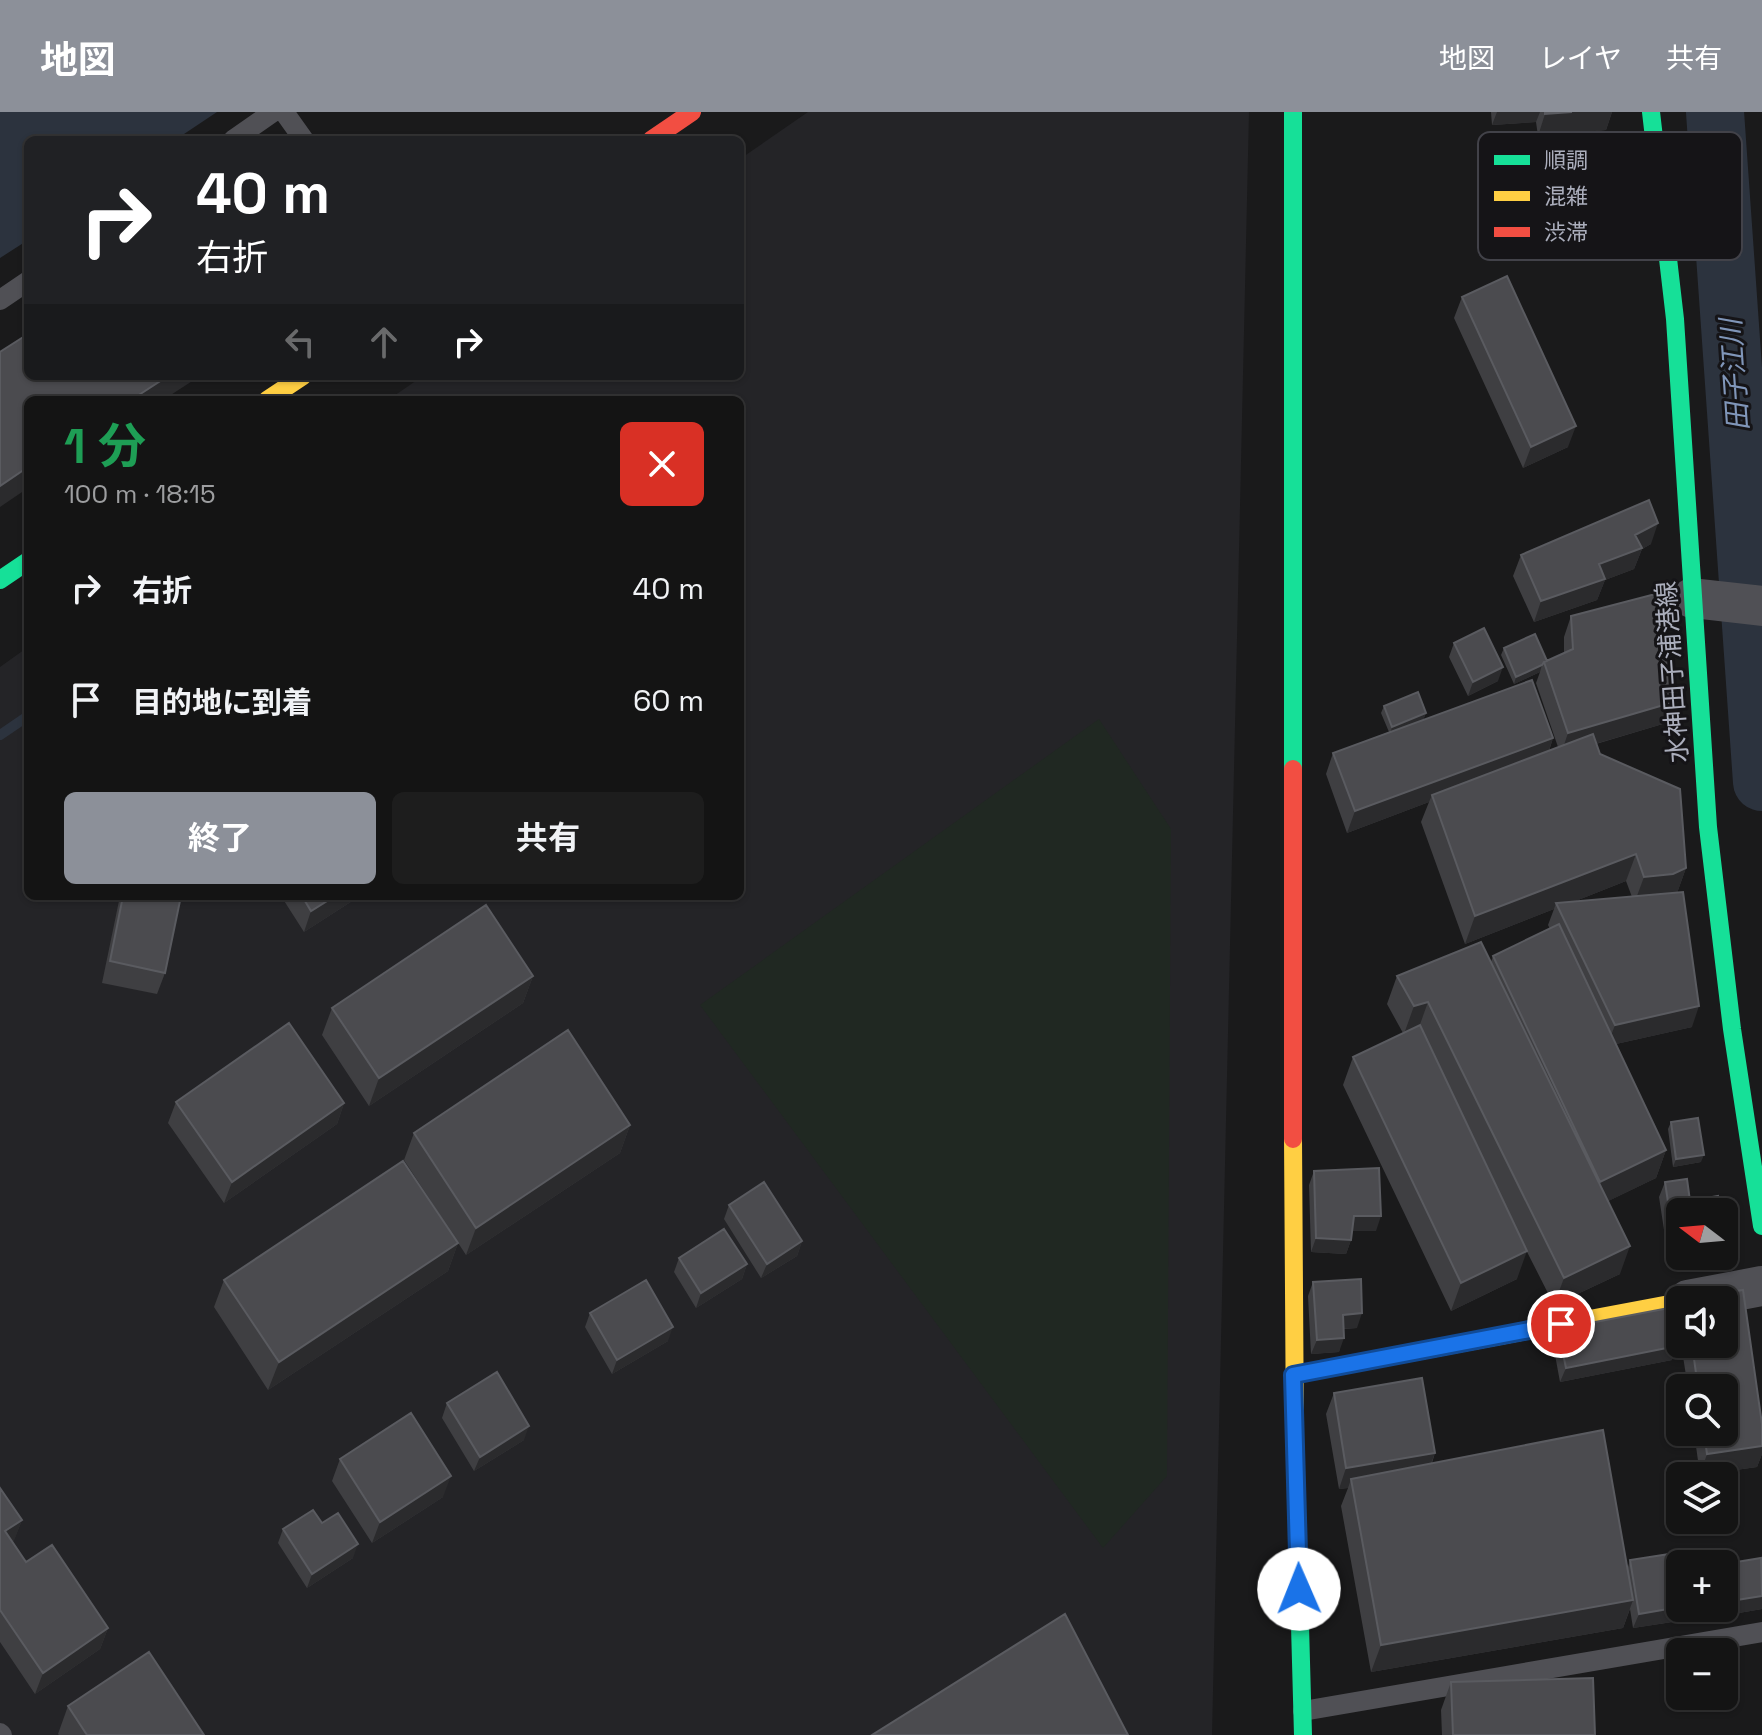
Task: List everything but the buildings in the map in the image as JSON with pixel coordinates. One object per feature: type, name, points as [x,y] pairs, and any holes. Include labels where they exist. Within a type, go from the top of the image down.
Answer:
[{"type":"street","points":[[657,136],[692,112]]},
{"type":"street","points":[[1293,112],[1293,1375],[1303,1735]]},
{"type":"street","name":"水神田子浦港線","points":[[1651,112],[1653,132]]},
{"type":"street","name":"水神田子浦港線","points":[[1668,260],[1707,601],[1708,827],[1732,1029],[1762,1226]]},
{"type":"street","points":[[273,396],[297,380]]},
{"type":"street","points":[[0,580],[24,564]]},
{"type":"street","points":[[1707,601],[1762,606]]},
{"type":"street","points":[[1738,1291],[1762,1286]]},
{"type":"street","points":[[1293,1375],[1666,1305]]},
{"type":"lane","points":[[239,136],[273,112]]},
{"type":"lane","points":[[284,112],[301,136]]},
{"type":"lane","points":[[0,300],[24,284]]},
{"type":"lane","points":[[1303,1711],[1762,1632]]},
{"type":"shaded area","points":[[0,112],[217,112],[181,136],[24,136],[24,243],[0,258]]},
{"type":"shaded area","points":[[808,112],[1249,112],[1212,1735],[0,1735],[0,667],[24,650],[24,900],[744,900],[744,396],[394,396],[417,380],[744,380],[744,156]]},
{"type":"shaded area","points":[[1099,719],[1171,829],[1167,1476],[1103,1548],[700,1005]]},
{"type":"waterway","name":"田子江川","points":[[1715,112],[1716,132]]},
{"type":"waterway","name":"田子江川","points":[[1725,260],[1762,782]]},
{"type":"waterway","points":[[0,735],[24,719]]},
{"type":"traffic: fast","points":[[1293,112],[1293,769]]},
{"type":"traffic: fast","points":[[1651,112],[1653,132]]},
{"type":"traffic: fast","points":[[1668,260],[1675,319],[1708,827],[1732,1029],[1762,1226]]},
{"type":"traffic: fast","points":[[0,580],[24,564]]},
{"type":"traffic: fast","points":[[1295,1442],[1303,1735]]},
{"type":"traffic: slow","points":[[273,396],[297,380]]},
{"type":"traffic: slow","points":[[1293,1139],[1295,1442]]},
{"type":"traffic: slow","points":[[1293,1375],[1666,1305]]},
{"type":"traffic: jam","points":[[657,136],[692,112]]},
{"type":"traffic: jam","points":[[1293,769],[1293,1139]]},
{"type":"route","points":[[1299,1589],[1293,1375],[1561,1324]]}]
